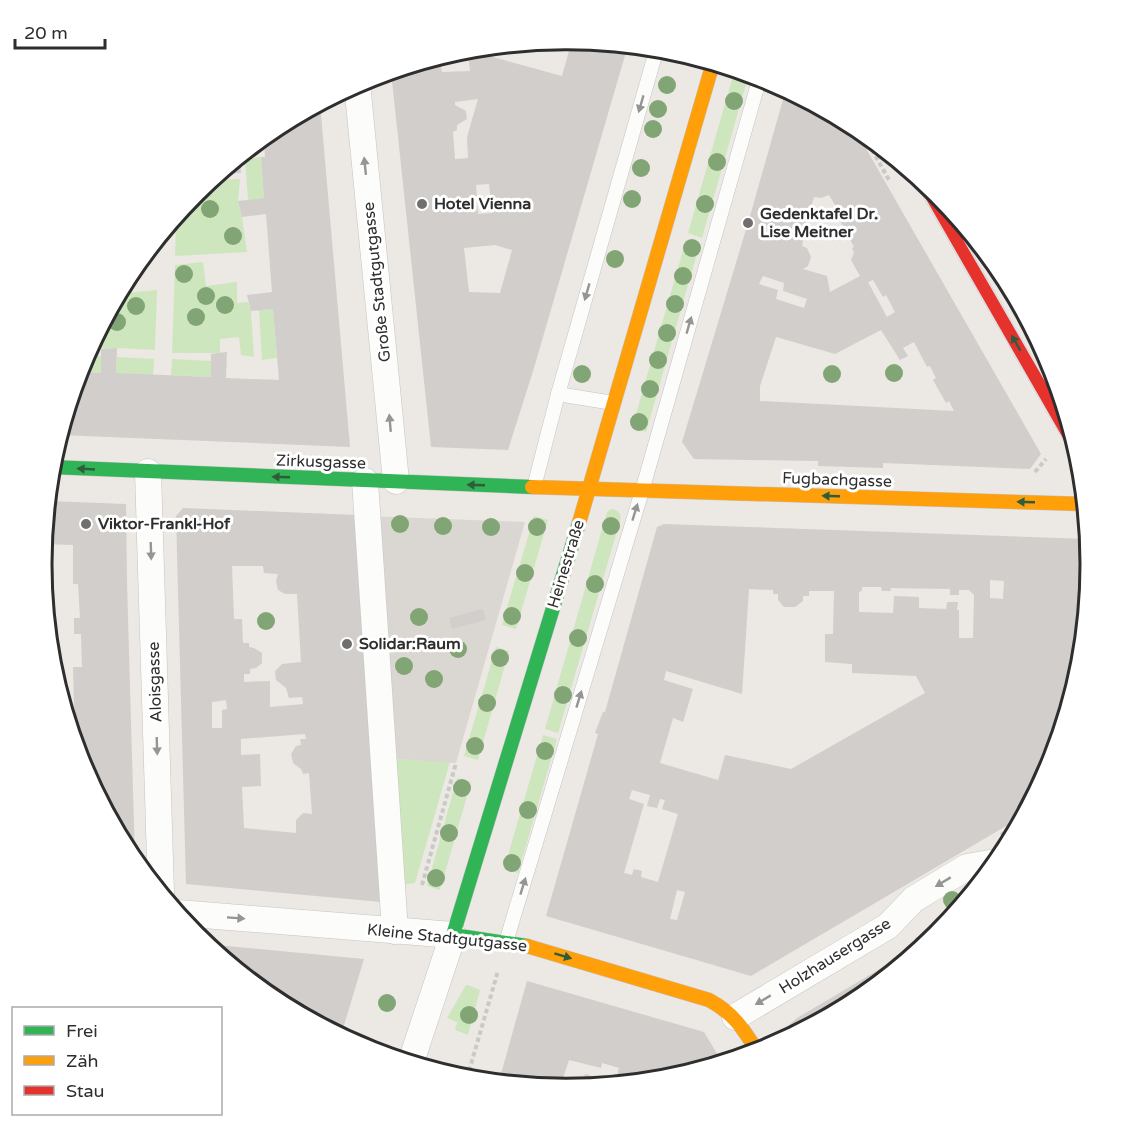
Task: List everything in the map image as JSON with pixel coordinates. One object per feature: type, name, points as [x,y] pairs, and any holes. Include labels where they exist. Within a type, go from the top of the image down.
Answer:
[{"type":"street","name":"Heinestraße","points":[[414,1054],[453,935],[589,489],[711,71]]},
{"type":"street","name":"Große Stadtgutgasse","points":[[358,94],[396,481]]},
{"type":"street","points":[[964,239],[1057,413]]},
{"type":"street","name":"Zirkusgasse","points":[[61,468],[589,489]]},
{"type":"street","name":"Aloisgasse","points":[[148,472],[161,879]]},
{"type":"street","points":[[365,481],[394,930]]},
{"type":"street","name":"Fugbachgasse","points":[[589,489],[1077,504]]},
{"type":"street","name":"Holzhausergasse","points":[[735,1017],[888,926],[914,899],[990,853]]},
{"type":"street","name":"Kleine Stadtgutgasse","points":[[191,914],[453,935],[537,948],[709,1000],[723,1007],[735,1017],[751,1042]]},
{"type":"lane","points":[[534,487],[558,394],[654,57]]},
{"type":"lane","points":[[506,942],[642,491],[757,87]]},
{"type":"lane","points":[[558,394],[613,404]]},
{"type":"path","points":[[1035,472],[1048,457]]},
{"type":"path","points":[[421,889],[456,763]]},
{"type":"path","points":[[470,1069],[506,942]]},
{"type":"green space","points":[[733,78],[746,83],[702,238],[688,233]]},
{"type":"green space","points":[[261,157],[264,198],[248,200],[245,162],[251,158]]},
{"type":"green space","points":[[240,179],[238,201],[247,252],[175,256],[176,230],[224,180]]},
{"type":"green space","points":[[686,240],[700,243],[646,432],[632,428]]},
{"type":"green space","points":[[203,262],[206,286],[237,282],[237,303],[248,302],[251,311],[254,357],[241,355],[239,337],[220,339],[220,353],[172,353],[175,265]]},
{"type":"green space","points":[[157,290],[155,350],[99,349],[130,292]]},
{"type":"green space","points":[[273,309],[277,358],[262,360],[259,310]]},
{"type":"green space","points":[[96,356],[101,356],[101,373],[89,372]]},
{"type":"green space","points":[[117,357],[154,359],[153,375],[116,373]]},
{"type":"green space","points":[[172,359],[211,361],[211,377],[171,375]]},
{"type":"green space","points":[[611,509],[619,512],[620,521],[558,733],[545,729],[607,512]]},
{"type":"green space","points":[[534,516],[548,520],[516,629],[502,625]]},
{"type":"green space","points":[[496,647],[509,651],[478,760],[464,756]]},
{"type":"green space","points":[[543,735],[557,739],[518,873],[504,869]]},
{"type":"green space","points":[[395,759],[450,762],[415,883],[402,885]]},
{"type":"green space","points":[[457,778],[471,782],[440,890],[427,886]]},
{"type":"green space","points":[[466,985],[480,990],[468,1035],[455,1030],[457,1022],[447,1018]]},
{"type":"shaded area","points":[[367,516],[525,522],[456,763],[384,758]]},
{"type":"building","points":[[569,50],[626,53],[508,450],[431,447],[392,80],[440,65],[442,72],[470,71],[469,59],[488,56],[562,76]],"holes":[[[478,99],[467,137],[468,158],[455,159],[453,132],[457,130],[457,125],[467,119],[466,111],[455,105],[455,102]],[[489,184],[492,213],[478,214],[476,185]],[[495,245],[512,250],[500,293],[469,292],[464,248]]]},
{"type":"building","points":[[783,98],[823,118],[864,145],[1041,454],[1030,469],[883,463],[883,468],[818,466],[818,461],[694,459],[682,442]],"holes":[[[829,195],[843,218],[840,220],[854,247],[851,260],[860,276],[830,292],[827,276],[803,269],[808,266],[811,257],[807,248],[802,246],[814,197],[821,198]],[[763,276],[784,283],[783,291],[807,299],[804,308],[776,299],[778,290],[759,284]],[[873,280],[883,297],[886,295],[895,312],[887,317],[868,282]],[[881,330],[900,360],[908,356],[903,348],[914,342],[927,367],[930,366],[936,378],[933,380],[946,403],[949,401],[954,411],[760,401],[760,386],[776,337],[835,354]]]},
{"type":"building","points":[[321,112],[350,447],[69,435],[89,372],[101,373],[101,349],[117,348],[116,373],[211,377],[211,354],[227,352],[226,378],[279,380],[273,309],[251,311],[247,295],[272,292],[266,214],[242,217],[238,201],[264,198],[261,157],[265,157],[265,147]]},
{"type":"building","points":[[241,166],[241,173],[231,173]]},
{"type":"building","points":[[56,501],[126,504],[134,842],[105,791],[74,712],[73,667],[82,667],[81,634],[74,634],[74,618],[80,618],[78,584],[73,584],[73,545],[53,544]]},
{"type":"building","points":[[183,508],[356,515],[381,902],[186,884],[176,516]],"holes":[[[232,566],[263,566],[264,573],[278,574],[276,581],[278,590],[285,594],[297,594],[301,662],[282,664],[275,671],[276,680],[286,688],[289,698],[302,697],[303,704],[270,707],[270,681],[244,682],[244,674],[250,674],[250,669],[262,663],[262,653],[249,647],[249,643],[243,643],[242,619],[234,619]],[[226,700],[227,709],[222,710],[222,728],[212,728],[212,702]],[[305,734],[306,739],[300,739],[301,745],[296,746],[291,754],[293,763],[301,769],[303,774],[309,773],[312,814],[303,813],[296,820],[296,833],[244,828],[242,787],[261,786],[260,754],[241,755],[241,739]]]},
{"type":"building","points":[[664,524],[1079,539],[1076,631],[1062,697],[1041,760],[1009,824],[751,976],[546,916],[598,734],[595,733],[603,712],[605,712],[657,527]],"holes":[[[990,580],[1004,581],[1003,599],[990,598]],[[862,587],[881,587],[882,591],[891,591],[890,588],[950,589],[950,595],[959,595],[959,590],[969,590],[974,595],[973,638],[959,638],[958,602],[947,602],[946,609],[919,608],[919,597],[894,596],[893,613],[859,612],[859,592],[862,591]],[[749,589],[773,590],[773,594],[778,594],[778,600],[784,607],[795,607],[803,601],[803,596],[809,596],[809,591],[834,591],[833,634],[825,634],[825,662],[852,664],[852,673],[916,676],[925,693],[791,769],[725,755],[718,780],[660,763],[673,718],[683,722],[693,689],[664,680],[666,671],[742,694]],[[632,790],[650,795],[647,806],[657,808],[660,799],[665,800],[662,809],[678,814],[658,882],[641,877],[642,871],[634,869],[632,875],[624,873],[644,804],[629,799]],[[677,890],[685,892],[677,920],[670,919]]]},
{"type":"building","points":[[483,609],[486,620],[452,629],[449,618]]},
{"type":"building","points":[[222,946],[364,959],[344,1026],[280,991]]},
{"type":"building","points":[[886,966],[852,991],[789,1026],[797,1018]]},
{"type":"building","points":[[527,981],[704,1032],[717,1054],[666,1068],[617,1074],[619,1068],[602,1063],[601,1068],[569,1060],[563,1078],[501,1073]]},
{"type":"tram line","points":[[922,193],[1065,444]]},
{"type":"tram line","points":[[963,238],[1048,385]]},
{"type":"traffic: fast","points":[[61,467],[532,487]]},
{"type":"traffic: fast","points":[[527,946],[453,935],[579,523]]},
{"type":"traffic: slow","points":[[579,523],[711,71]]},
{"type":"traffic: slow","points":[[532,487],[1077,504]]},
{"type":"traffic: slow","points":[[527,946],[709,1000],[725,1010],[752,1042]]},
{"type":"traffic: jam","points":[[941,213],[1058,418]]},
{"type":"place","name":"Hotel Vienna","points":[[422,204]]},
{"type":"place","name":"Gedenktafel Dr. Lise Meitner","points":[[748,223]]},
{"type":"place","name":"Viktor-Frankl-Hof","points":[[86,524]]},
{"type":"place","name":"Solidar:Raum","points":[[347,644]]}]
